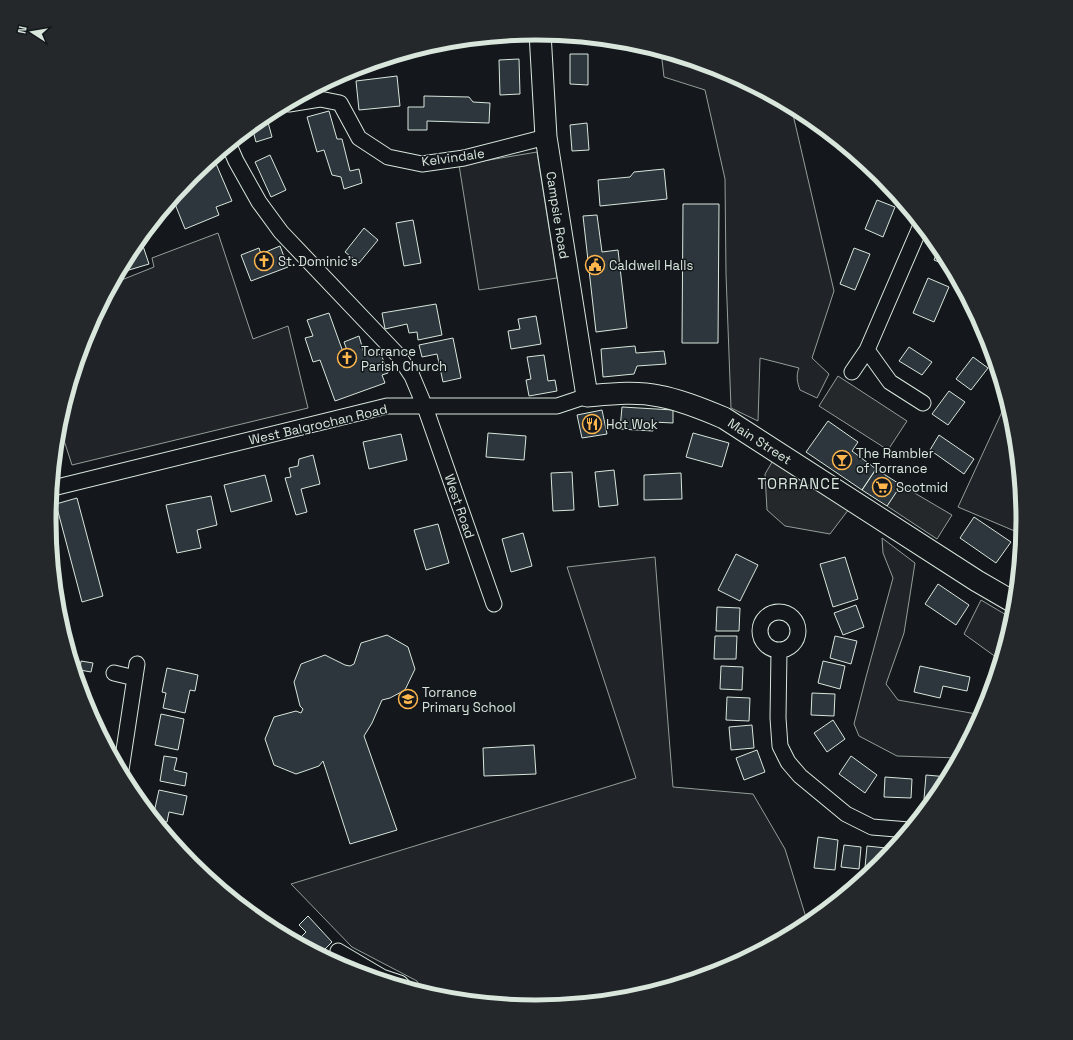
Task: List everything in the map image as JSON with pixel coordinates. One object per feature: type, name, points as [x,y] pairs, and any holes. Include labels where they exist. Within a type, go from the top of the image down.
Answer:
[{"type":"main road","name":"Campsie Road","points":[[540,40],[546,137],[587,396]]},
{"type":"main road","name":"Main Street","points":[[587,396],[628,394],[657,396],[701,408],[724,418],[977,581],[1009,600]]},
{"type":"street","name":"Kelvindale","points":[[302,102],[320,98],[340,103],[359,138],[388,157],[422,164],[464,158],[546,137]]},
{"type":"street","name":"West Road","points":[[231,150],[259,202],[281,232],[398,355],[412,376],[425,407],[494,604]]},
{"type":"street","points":[[852,372],[866,350],[918,230]]},
{"type":"street","points":[[866,350],[890,382],[923,403]]},
{"type":"street","name":"West Balgrochan Road","points":[[58,487],[387,406],[557,406],[587,396]]},
{"type":"street","points":[[779,651],[778,718],[780,746],[788,762],[800,776],[846,814],[872,827],[902,829]]},
{"type":"street","points":[[114,673],[136,671],[122,762]]},
{"type":"street","points":[[338,951],[371,970]]},
{"type":"shaded area","points":[[662,56],[691,65],[720,77],[749,90],[793,115],[834,291],[812,358],[829,374],[817,398],[800,390],[797,379],[799,368],[760,358],[758,421],[731,408],[726,274],[725,179],[705,90],[664,77]]},
{"type":"shaded area","points":[[537,152],[557,278],[479,290],[459,165]]},
{"type":"shaded area","points":[[218,233],[253,339],[288,326],[308,408],[72,465],[64,440],[66,426],[82,366],[93,336],[121,280],[154,267],[152,258]]},
{"type":"shaded area","points":[[838,376],[907,421],[888,450],[819,406]]},
{"type":"shaded area","points":[[1003,409],[1012,457],[1015,489],[1016,531],[958,507]]},
{"type":"shaded area","points":[[778,452],[855,501],[830,534],[785,526],[767,510],[765,474]]},
{"type":"shaded area","points":[[901,485],[952,515],[937,539],[887,506]]},
{"type":"shaded area","points":[[882,538],[915,563],[904,633],[886,684],[898,700],[975,714],[953,758],[897,756],[859,736],[854,724],[893,578],[883,553]]},
{"type":"shaded area","points":[[655,557],[673,787],[753,794],[785,849],[806,917],[776,936],[720,963],[691,975],[630,991],[568,999],[536,1000],[474,996],[420,986],[417,981],[352,947],[291,884],[636,778],[567,567]]},
{"type":"shaded area","points":[[981,600],[1007,615],[996,657],[964,634]]},
{"type":"building","points":[[570,54],[588,54],[588,85],[570,84]]},
{"type":"building","points":[[519,59],[520,94],[500,95],[499,60]]},
{"type":"building","points":[[397,76],[400,106],[359,110],[356,81]]},
{"type":"building","points":[[424,96],[469,97],[473,102],[490,103],[489,123],[427,121],[427,130],[408,130],[408,107],[424,107]]},
{"type":"building","points":[[329,111],[337,139],[342,139],[350,171],[359,169],[362,183],[344,189],[341,177],[332,175],[324,150],[317,152],[307,117]]},
{"type":"building","points":[[268,122],[272,137],[256,142],[253,132]]},
{"type":"building","points":[[587,123],[589,150],[572,151],[570,125]]},
{"type":"building","points":[[270,155],[286,190],[271,197],[255,162]]},
{"type":"building","points":[[216,163],[232,201],[216,207],[219,215],[185,229],[175,205]]},
{"type":"building","points":[[664,169],[667,199],[600,206],[598,180],[630,177],[634,172]]},
{"type":"building","points":[[877,200],[895,207],[883,237],[865,229]]},
{"type":"building","points":[[683,204],[719,204],[718,343],[682,343]]},
{"type":"building","points":[[597,215],[602,252],[618,250],[627,328],[596,332],[583,216]]},
{"type":"building","points":[[413,220],[421,263],[404,266],[396,223]]},
{"type":"building","points":[[364,228],[378,240],[359,263],[345,252]]},
{"type":"building","points":[[143,245],[149,264],[126,271]]},
{"type":"building","name":"St. Dominic's","points":[[280,246],[288,267],[251,281],[241,255],[259,248],[261,254]]},
{"type":"building","points":[[854,248],[870,254],[855,290],[840,284]]},
{"type":"building","points":[[936,254],[942,263],[934,260]]},
{"type":"building","points":[[928,278],[949,287],[934,322],[913,313]]},
{"type":"building","points":[[436,304],[442,335],[418,340],[417,332],[409,333],[407,324],[385,329],[382,313]]},
{"type":"building","name":"Torrance Parish Church","points":[[329,313],[343,352],[347,350],[344,342],[359,336],[364,353],[373,350],[375,356],[381,354],[388,373],[382,375],[385,383],[335,401],[320,360],[313,362],[305,338],[313,336],[307,320]]},
{"type":"building","points":[[536,316],[541,344],[511,349],[508,331],[520,329],[518,319]]},
{"type":"building","points":[[453,338],[461,378],[443,382],[437,354],[422,357],[419,345]]},
{"type":"building","points":[[635,346],[636,353],[664,351],[666,364],[637,366],[634,374],[603,377],[601,349]]},
{"type":"building","points":[[909,347],[932,362],[922,375],[899,361]]},
{"type":"building","points":[[544,355],[548,381],[555,380],[557,391],[529,396],[526,380],[531,379],[527,357]]},
{"type":"building","points":[[973,357],[988,368],[971,390],[956,379]]},
{"type":"building","points":[[949,391],[965,402],[948,425],[932,414]]},
{"type":"building","points":[[622,407],[673,410],[673,423],[653,422],[653,431],[620,429]]},
{"type":"building","name":"Hot Wok","points":[[602,410],[607,434],[582,438],[577,415]]},
{"type":"building","name":"The Rambler of Torrance","points":[[828,421],[858,442],[852,451],[876,469],[862,490],[806,452]]},
{"type":"building","points":[[488,433],[526,436],[524,460],[486,457]]},
{"type":"building","points":[[693,433],[729,443],[722,467],[686,457]]},
{"type":"building","points":[[401,434],[407,460],[369,469],[363,442]]},
{"type":"building","points":[[939,435],[974,459],[964,474],[930,450]]},
{"type":"building","points":[[313,455],[320,484],[301,489],[307,512],[296,515],[285,478],[291,477],[289,468],[298,466],[299,459]]},
{"type":"building","name":"Scotmid","points":[[876,469],[901,485],[887,506],[862,490]]},
{"type":"building","points":[[614,470],[618,505],[599,507],[595,472]]},
{"type":"building","points":[[572,472],[574,510],[553,511],[551,473]]},
{"type":"building","points":[[681,473],[682,499],[644,500],[644,475]]},
{"type":"building","points":[[265,475],[272,501],[231,512],[224,485]]},
{"type":"building","points":[[211,496],[217,525],[197,530],[201,548],[177,553],[166,505]]},
{"type":"building","points":[[77,498],[103,596],[82,602],[57,504]]},
{"type":"building","points":[[974,517],[1011,542],[996,563],[960,538]]},
{"type":"building","points":[[438,524],[449,563],[426,570],[414,530]]},
{"type":"building","points":[[523,533],[532,566],[511,572],[502,539]]},
{"type":"building","points":[[736,554],[758,565],[740,601],[718,590]]},
{"type":"building","points":[[845,557],[858,599],[833,607],[820,564]]},
{"type":"building","points":[[938,584],[969,605],[956,625],[925,604]]},
{"type":"building","points":[[856,605],[864,627],[843,635],[834,613]]},
{"type":"building","points":[[717,607],[740,608],[739,631],[716,631]]},
{"type":"building","points":[[387,635],[408,647],[415,669],[405,690],[390,698],[382,700],[372,723],[364,736],[397,830],[350,844],[323,761],[319,766],[296,774],[274,765],[265,739],[274,717],[296,711],[301,713],[303,709],[300,706],[294,682],[301,664],[325,655],[350,666],[354,664],[361,643]]},
{"type":"building","points":[[715,636],[737,636],[736,659],[714,659]]},
{"type":"building","points":[[835,636],[857,641],[851,664],[830,658]]},
{"type":"building","points":[[81,661],[93,663],[91,672],[81,670]]},
{"type":"building","points":[[823,661],[845,666],[840,689],[818,683]]},
{"type":"building","points":[[721,666],[743,667],[742,690],[720,689]]},
{"type":"building","points":[[920,666],[970,677],[967,691],[943,686],[940,698],[914,692]]},
{"type":"building","points":[[167,668],[198,675],[195,691],[190,690],[185,713],[163,708],[166,693],[162,692]]},
{"type":"building","points":[[812,693],[835,694],[834,716],[811,715]]},
{"type":"building","points":[[727,697],[750,698],[749,721],[726,720]]},
{"type":"building","points":[[161,714],[184,719],[178,750],[155,745]]},
{"type":"building","points":[[833,720],[845,739],[827,752],[814,733]]},
{"type":"building","points":[[752,725],[754,748],[731,750],[729,727]]},
{"type":"building","points":[[534,745],[536,774],[484,776],[483,748]]},
{"type":"building","points":[[757,750],[765,772],[744,780],[736,758]]},
{"type":"building","points":[[164,756],[177,758],[174,770],[187,773],[185,786],[160,781]]},
{"type":"building","points":[[851,756],[877,775],[865,793],[839,774]]},
{"type":"building","points":[[926,775],[942,776],[927,799],[924,799]]},
{"type":"building","points":[[885,777],[912,779],[911,798],[884,797]]},
{"type":"building","points":[[159,790],[187,796],[183,815],[169,812],[167,822],[164,821],[155,810]]},
{"type":"building","points":[[818,837],[838,840],[835,870],[814,868]]},
{"type":"building","points":[[844,845],[861,847],[859,869],[841,867]]},
{"type":"building","points":[[867,846],[886,848],[876,859],[865,870]]},
{"type":"building","points":[[308,916],[332,942],[324,950],[300,938],[306,932],[299,925]]},
{"type":"place","name":"St. Dominic's","points":[[264,261]]},
{"type":"place","name":"Caldwell Halls","points":[[595,265]]},
{"type":"place","name":"Torrance Parish Church","points":[[347,358]]},
{"type":"place","name":"Hot Wok","points":[[592,424]]},
{"type":"place","name":"The Rambler of Torrance","points":[[842,460]]},
{"type":"place","name":"Scotmid","points":[[882,487]]},
{"type":"place","name":"Torrance Primary School","points":[[408,699]]},
{"type":"district","name":"TORRANCE","points":[[799,484]]}]
